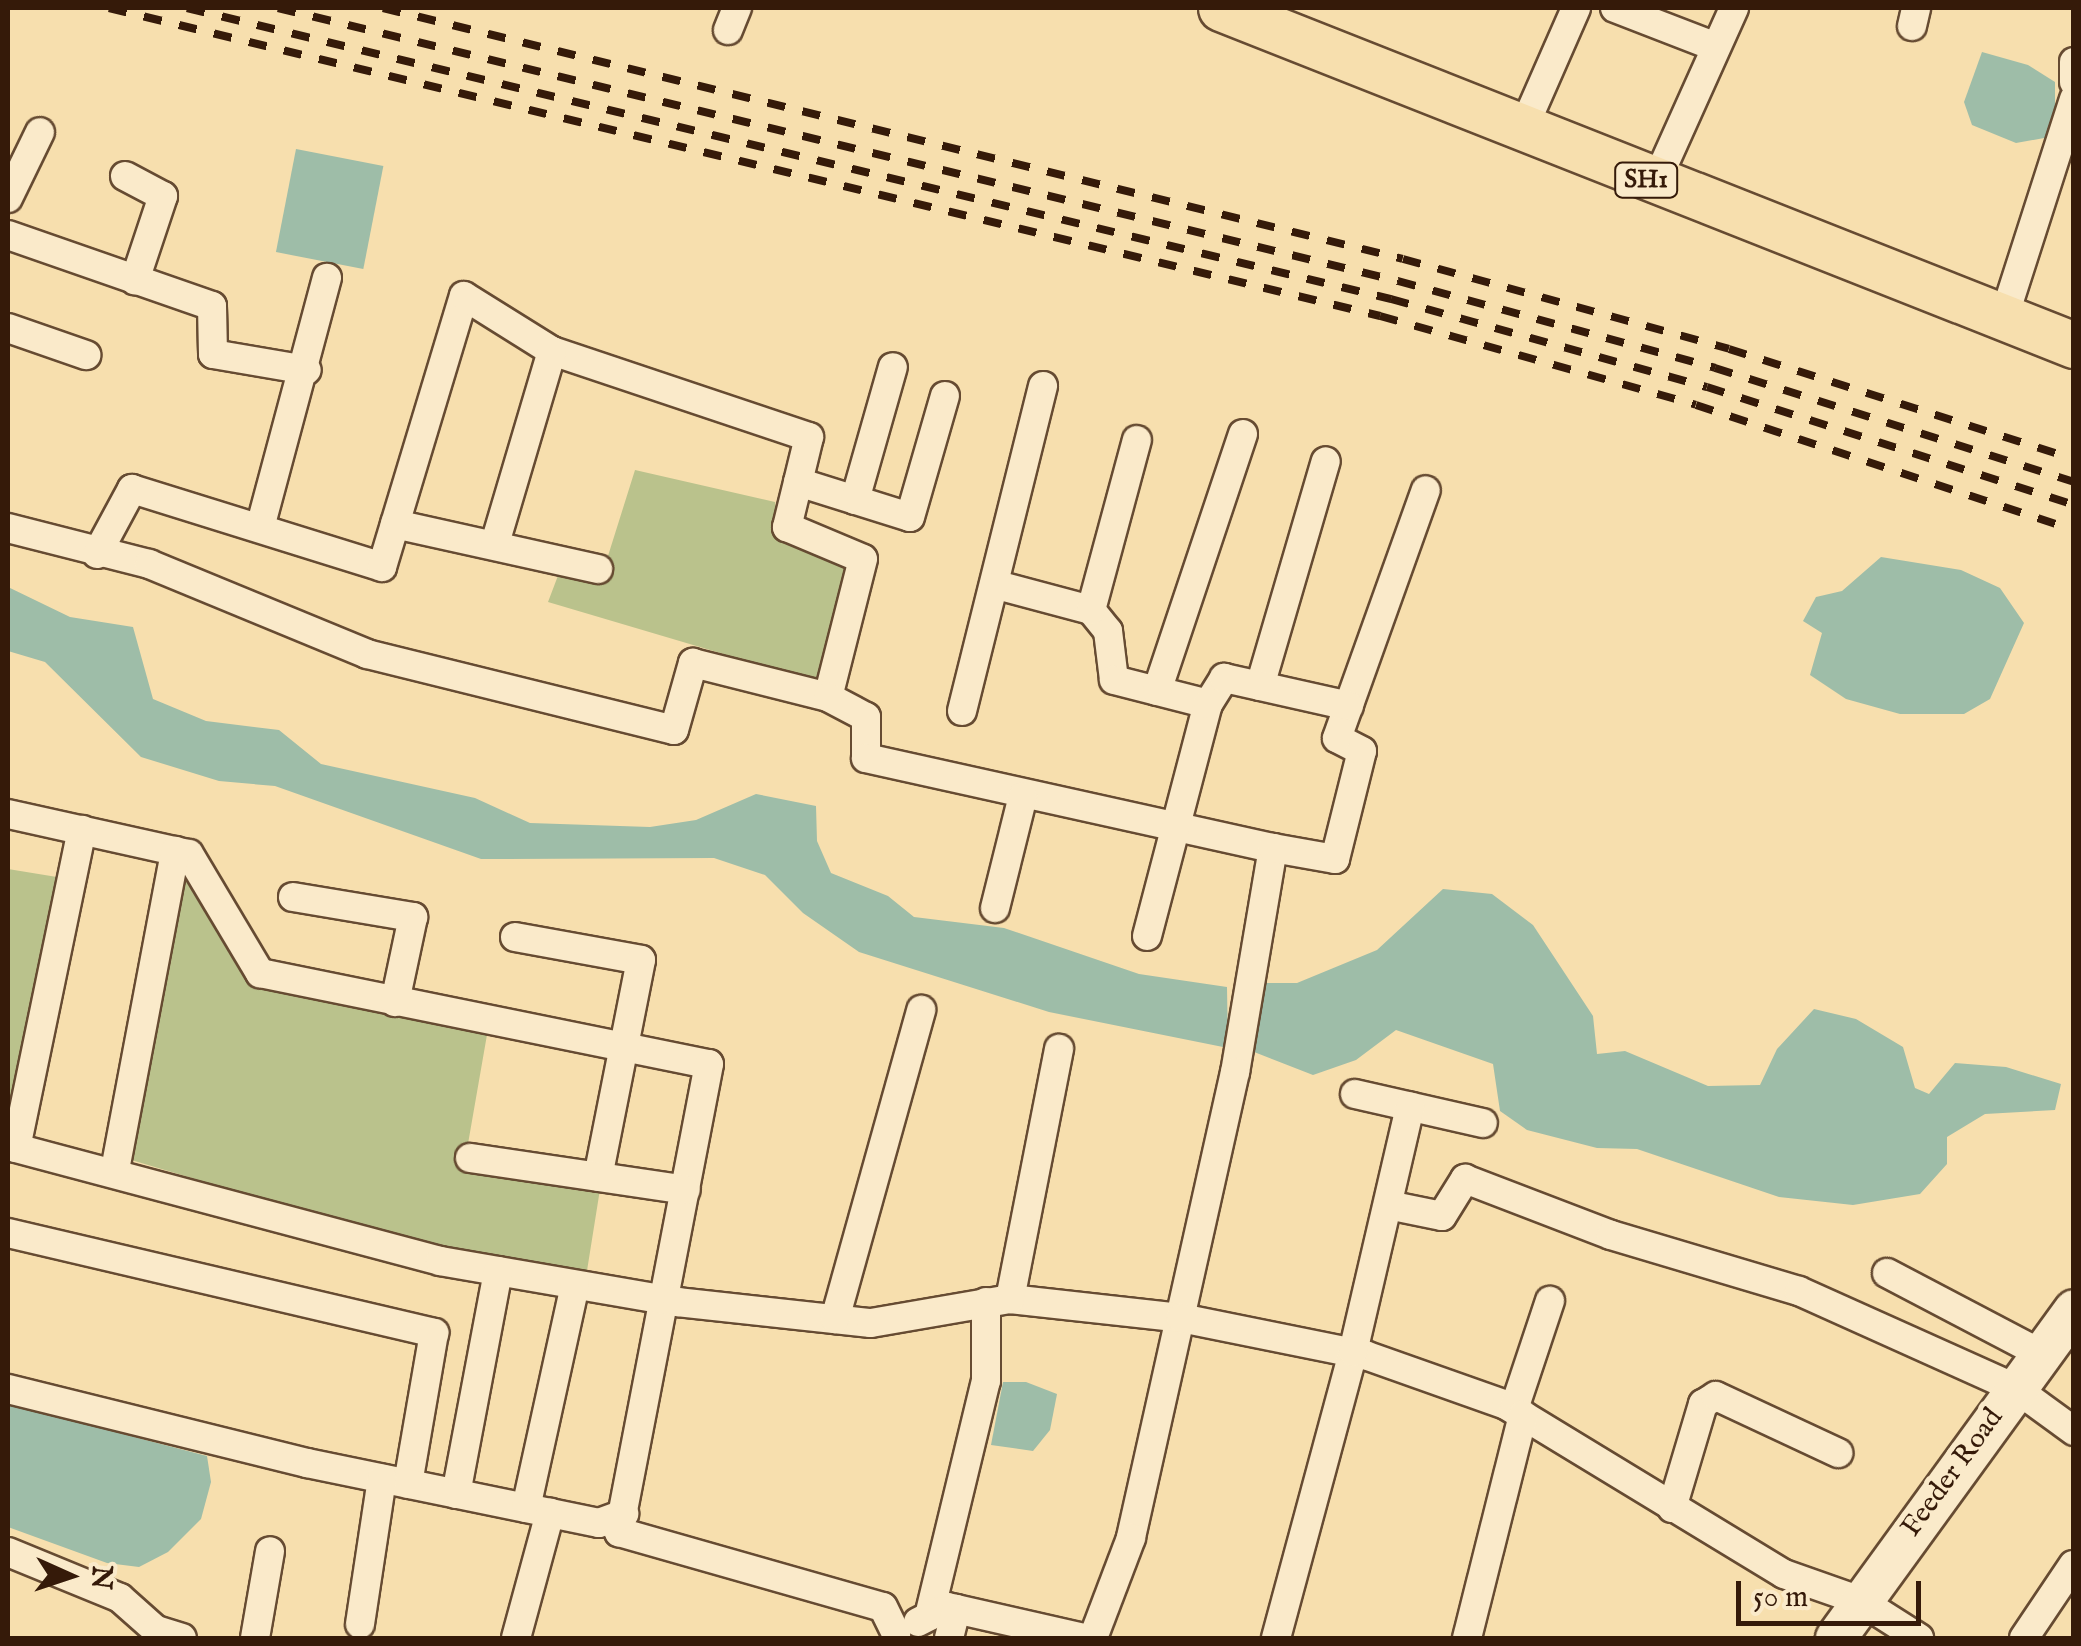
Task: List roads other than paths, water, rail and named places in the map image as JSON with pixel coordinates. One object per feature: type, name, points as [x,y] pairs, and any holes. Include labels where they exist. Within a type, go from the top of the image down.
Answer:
[{"type":"main road","name":"SH1","points":[[1221,8],[1655,184],[2074,345]]},
{"type":"street","points":[[1523,129],[1576,8]]},
{"type":"street","points":[[1615,8],[1716,47]]},
{"type":"street","points":[[1655,184],[1734,8]]},
{"type":"street","points":[[2074,62],[2074,82]]},
{"type":"street","points":[[2004,318],[2074,99]]},
{"type":"street","points":[[8,198],[40,132]]},
{"type":"street","points":[[125,176],[163,196],[135,280]]},
{"type":"street","points":[[8,235],[212,306],[213,354],[306,370]]},
{"type":"street","points":[[261,524],[306,370],[326,278]]},
{"type":"street","points":[[97,554],[132,489],[261,524],[382,567],[464,296],[552,351],[809,437],[787,527],[863,559],[828,696]]},
{"type":"street","points":[[8,328],[86,355]]},
{"type":"street","points":[[496,544],[552,351]]},
{"type":"street","points":[[855,500],[893,367]]},
{"type":"street","points":[[962,711],[997,585],[1044,386]]},
{"type":"street","points":[[798,482],[910,516],[944,396]]},
{"type":"street","points":[[1157,691],[1242,434]]},
{"type":"street","points":[[1092,610],[1137,440]]},
{"type":"street","points":[[1260,686],[1326,461]]},
{"type":"street","points":[[8,528],[97,554],[149,564],[367,654],[674,730],[693,663],[828,696],[866,717],[866,758],[1023,796],[1335,859],[1362,751],[1337,738],[1426,490]]},
{"type":"street","points":[[395,524],[598,570]]},
{"type":"street","points":[[997,585],[1092,610],[1108,631],[1114,680],[1208,704]]},
{"type":"street","points":[[1146,936],[1208,704],[1224,678],[1349,706]]},
{"type":"street","points":[[995,908],[1023,796]]},
{"type":"street","points":[[8,814],[189,854],[260,972],[709,1064],[668,1300],[620,1532],[883,1607],[891,1636],[928,1616],[956,1608],[1084,1638]]},
{"type":"street","points":[[82,830],[12,1147],[114,1170],[440,1261],[668,1300],[870,1322],[998,1300],[1180,1318],[1354,1352],[1518,1412],[1784,1574],[1861,1600],[1919,1638]]},
{"type":"street","points":[[1093,1638],[1131,1538],[1235,1072],[1273,848]]},
{"type":"street","points":[[114,1170],[175,851]]},
{"type":"street","points":[[293,897],[413,917],[395,1002]]},
{"type":"street","points":[[515,937],[641,960],[598,1177]]},
{"type":"street","points":[[836,1319],[921,1010]]},
{"type":"street","points":[[928,1616],[986,1381],[998,1300],[1059,1049]]},
{"type":"street","points":[[1355,1094],[1482,1123]]},
{"type":"street","points":[[1276,1638],[1354,1352],[1410,1107]]},
{"type":"street","points":[[470,1158],[686,1190]]},
{"type":"street","points":[[1388,1205],[1442,1216],[1464,1178],[1611,1235],[1799,1291],[2014,1388],[2074,1431]]},
{"type":"street","points":[[8,1233],[434,1333],[360,1624]]},
{"type":"street","points":[[456,1494],[498,1271]]},
{"type":"street","points":[[1888,1273],[2040,1354]]},
{"type":"street","points":[[516,1638],[576,1285]]},
{"type":"street","points":[[1467,1638],[1518,1412],[1550,1301]]},
{"type":"street","name":"Feeder Road","points":[[1836,1638],[2074,1310]]},
{"type":"street","points":[[8,1389],[538,1511],[598,1523],[624,1514]]},
{"type":"street","points":[[1672,1508],[1703,1404],[1716,1396],[1838,1453]]},
{"type":"street","points":[[255,1638],[270,1551]]},
{"type":"street","points":[[8,1552],[120,1598],[156,1630],[182,1638]]},
{"type":"street","points":[[2024,1638],[2072,1565]]},
{"type":"street","points":[[949,1638],[956,1608]]},
{"type":"railway","points":[[109,8],[1380,316],[1696,405],[2074,530]]},
{"type":"railway","points":[[187,8],[1391,299],[1707,387],[2074,505]]},
{"type":"railway","points":[[278,8],[1398,281],[1715,368],[2074,482]]},
{"type":"railway","points":[[383,8],[1403,259],[1729,349],[2074,459]]}]
